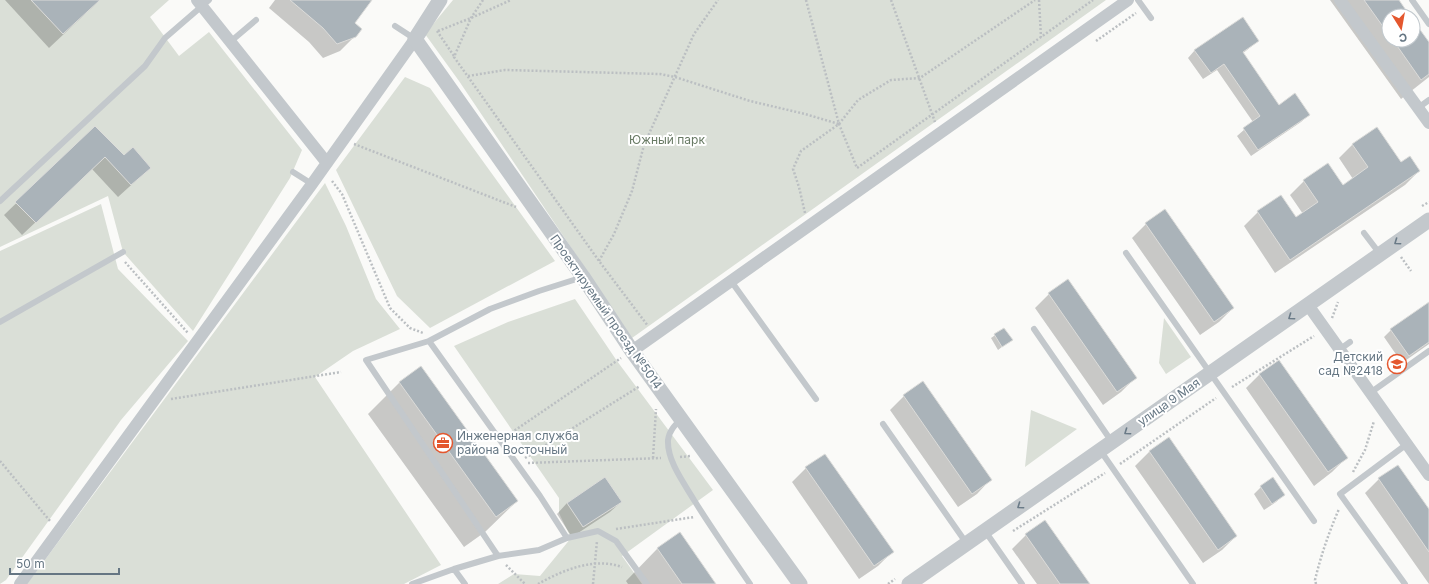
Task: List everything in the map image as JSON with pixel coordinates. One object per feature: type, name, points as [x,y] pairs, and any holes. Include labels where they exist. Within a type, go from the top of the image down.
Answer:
[{"type":"street","points":[[20,584],[312,184],[415,39],[440,0]]},
{"type":"street","points":[[632,351],[1128,0]]},
{"type":"street","points":[[1340,0],[1429,124]]},
{"type":"street","points":[[202,2],[230,42],[327,163]]},
{"type":"street","name":"Проектируемый проезд №5014","points":[[415,39],[583,277],[632,351],[800,584]]},
{"type":"street","name":"улица 9 Мая","points":[[909,584],[966,544],[989,537],[1106,446],[1429,220]]},
{"type":"street","points":[[1308,305],[1429,475]]},
{"type":"lane","points":[[1138,0],[1151,18]]},
{"type":"lane","points":[[1412,0],[1429,24]]},
{"type":"lane","points":[[0,201],[145,66],[165,38],[202,2]]},
{"type":"lane","points":[[230,42],[256,20]]},
{"type":"lane","points":[[395,26],[415,39]]},
{"type":"lane","points":[[1418,108],[1429,100]]},
{"type":"lane","points":[[293,172],[312,184]]},
{"type":"lane","points":[[1364,233],[1380,254]]},
{"type":"lane","points":[[1126,252],[1314,521]]},
{"type":"lane","points":[[0,322],[121,253]]},
{"type":"lane","points":[[498,556],[366,360],[432,339],[490,309],[583,277]]},
{"type":"lane","points":[[731,280],[816,399]]},
{"type":"lane","points":[[1034,329],[1106,446],[1112,469],[1193,584]]},
{"type":"lane","points":[[432,339],[567,538]]},
{"type":"lane","points":[[1339,350],[1350,342]]},
{"type":"lane","points":[[1370,393],[1429,351]]},
{"type":"lane","points":[[681,419],[672,428],[668,438],[669,451],[677,472],[703,516],[750,584]]},
{"type":"lane","points":[[883,424],[966,544]]},
{"type":"lane","points":[[1405,584],[1340,494],[1407,444]]},
{"type":"lane","points":[[412,584],[454,569],[498,556],[539,550],[567,538],[598,531],[616,541],[647,584]]},
{"type":"lane","points":[[989,537],[1022,584]]},
{"type":"lane","points":[[454,569],[465,584]]},
{"type":"path","points":[[454,57],[471,18],[483,0]]},
{"type":"path","points":[[415,39],[471,18],[511,0]]},
{"type":"path","points":[[599,261],[614,234],[629,199],[644,145],[694,34],[718,0]]},
{"type":"path","points":[[806,0],[839,124],[857,168],[1093,0]]},
{"type":"path","points":[[891,0],[939,134]]},
{"type":"path","points":[[805,214],[799,187],[792,169],[801,151],[839,124],[858,100],[891,80],[920,78],[1035,0]]},
{"type":"path","points":[[1039,0],[1041,37]]},
{"type":"path","points":[[437,31],[599,261],[648,326]]},
{"type":"path","points":[[468,76],[505,70],[660,74],[675,76],[750,101],[839,124]]},
{"type":"path","points":[[352,144],[518,208]]},
{"type":"path","points":[[332,181],[342,194],[390,308],[410,328],[432,339]]},
{"type":"path","points":[[121,253],[196,342]]},
{"type":"path","points":[[1401,256],[1411,271]]},
{"type":"path","points":[[989,537],[1112,469],[1224,393],[1318,334]]},
{"type":"path","points":[[500,441],[632,351]]},
{"type":"path","points":[[152,402],[341,372]]},
{"type":"path","points":[[516,464],[642,385]]},
{"type":"path","points":[[653,458],[656,405]]},
{"type":"path","points":[[516,464],[697,456]]},
{"type":"path","points":[[0,460],[58,531]]},
{"type":"path","points":[[593,584],[598,531],[703,516]]},
{"type":"path","points":[[498,556],[525,584]]},
{"type":"path","points":[[538,584],[574,568],[608,563],[621,566],[642,577]]},
{"type":"green space","points":[[0,0],[169,0],[150,17],[179,56],[209,32],[302,150],[290,178],[193,331],[123,252],[108,196],[0,247]]},
{"type":"green space","name":"Южный парк","points":[[453,0],[1106,0],[632,338],[459,81],[425,34]]},
{"type":"green space","points":[[405,77],[430,88],[555,261],[430,328],[397,296],[336,170]]},
{"type":"green space","points":[[325,183],[346,226],[376,299],[400,329],[353,351],[315,377],[441,565],[404,584],[27,584]]},
{"type":"green space","points":[[101,204],[118,269],[188,341],[121,420],[6,580],[0,584],[0,251]]},
{"type":"green space","points":[[575,299],[617,361],[713,490],[622,556],[642,584],[498,584],[514,574],[540,576],[571,538],[559,513],[559,498],[454,346],[508,322]]},
{"type":"green space","points":[[1164,318],[1191,357],[1166,374],[1159,363]]},
{"type":"green space","points":[[1031,410],[1077,429],[1025,467]]},
{"type":"building","points":[[31,0],[100,0],[63,34]]},
{"type":"building","points":[[290,0],[372,0],[355,23],[362,29],[356,37],[337,44],[323,28]]},
{"type":"building","points":[[1364,0],[1399,0],[1404,8],[1381,8],[1381,24]]},
{"type":"building","points":[[1243,17],[1259,41],[1243,52],[1279,105],[1295,93],[1310,115],[1258,150],[1243,128],[1260,116],[1224,64],[1211,73],[1194,50]]},
{"type":"building","points":[[1421,31],[1429,42],[1429,74],[1421,80],[1399,48],[1421,48]]},
{"type":"building","points":[[95,126],[124,155],[133,147],[151,168],[131,185],[105,157],[36,223],[15,202]]},
{"type":"building","points":[[1377,127],[1401,162],[1410,156],[1420,171],[1290,260],[1257,211],[1281,195],[1296,217],[1318,202],[1303,180],[1328,163],[1343,185],[1368,167],[1352,144]]},
{"type":"building","points":[[1165,209],[1234,308],[1214,322],[1145,223]]},
{"type":"building","points":[[1068,279],[1137,378],[1117,392],[1048,293]]},
{"type":"building","points":[[1429,302],[1429,342],[1409,356],[1390,329]]},
{"type":"building","points":[[1004,328],[1013,340],[1002,347],[994,334]]},
{"type":"building","points":[[1279,360],[1348,458],[1328,472],[1259,374]]},
{"type":"building","points":[[421,366],[518,501],[496,517],[399,382]]},
{"type":"building","points":[[923,381],[992,480],[972,494],[903,395]]},
{"type":"building","points":[[1169,437],[1237,536],[1218,550],[1149,451]]},
{"type":"building","points":[[825,454],[894,552],[874,566],[805,467]]},
{"type":"building","points":[[1398,465],[1429,509],[1429,552],[1378,478]]},
{"type":"building","points":[[605,477],[622,502],[583,527],[567,503]]},
{"type":"building","points":[[1273,477],[1285,495],[1272,504],[1260,486]]},
{"type":"building","points":[[1045,520],[1090,584],[1060,584],[1025,534]]},
{"type":"building","points":[[680,532],[716,584],[682,584],[657,548]]},
{"type":"place","name":"Детский сад №2418","points":[[1397,364]]},
{"type":"place","name":"Инженерная служба района Восточный","points":[[443,443]]}]
